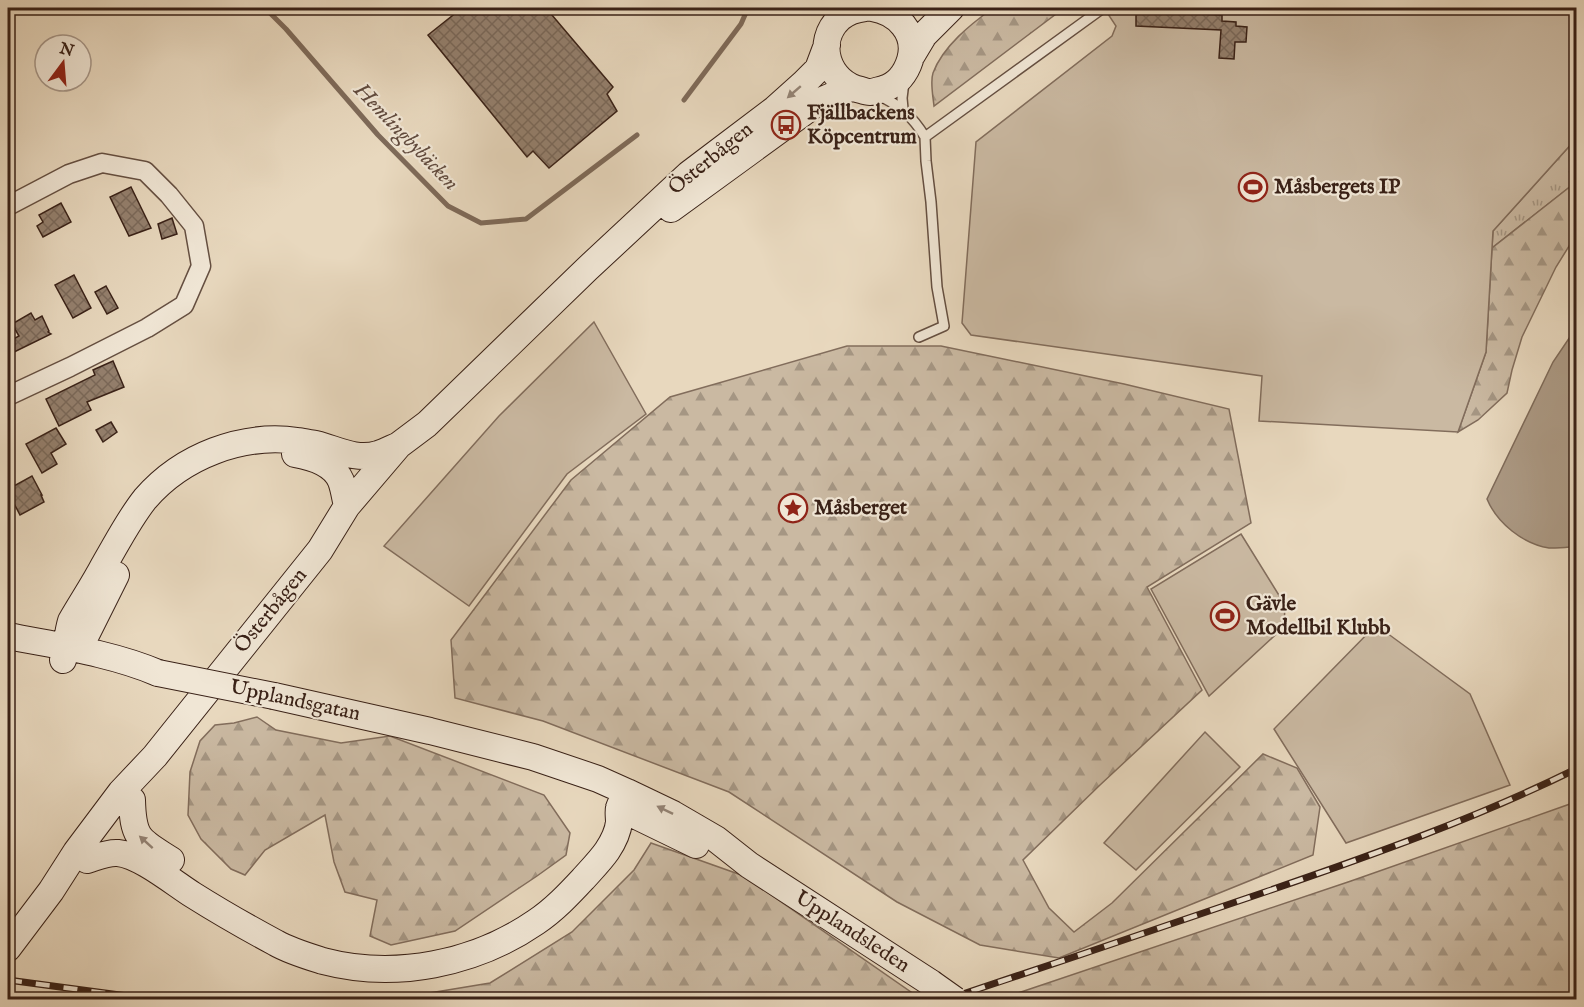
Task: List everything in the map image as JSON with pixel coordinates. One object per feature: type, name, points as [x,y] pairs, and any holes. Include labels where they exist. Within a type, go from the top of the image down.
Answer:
[{"type":"main road","points":[[874,8],[897,17],[907,29],[911,42],[910,62]]},
{"type":"main road","points":[[912,8],[853,10],[826,28],[828,61],[835,75],[860,90],[889,87],[900,79],[924,35],[951,8]]},
{"type":"main road","name":"Österbågen","points":[[320,550],[346,506],[399,445],[427,424],[689,174],[775,109],[818,69],[826,28]]},
{"type":"main road","name":"Österbågen","points":[[587,269],[818,102],[860,90]]},
{"type":"main road","name":"Österbågen","points":[[8,948],[121,792],[155,756],[320,550],[357,514],[409,453],[427,424]]},
{"type":"main road","points":[[65,654],[71,621],[130,519],[167,478],[192,461],[219,449],[248,442],[283,439],[315,444],[362,456],[378,454],[399,445]]},
{"type":"main road","points":[[65,654],[86,635],[141,527],[156,507],[198,473],[224,461],[249,455],[282,452],[312,457],[329,468],[341,481],[346,506]]},
{"type":"main road","name":"Upplandsgatan","points":[[8,636],[65,654]]},
{"type":"main road","name":"Upplandsgatan","points":[[8,648],[136,663],[158,673],[430,731],[623,800]]},
{"type":"main road","name":"Österbågen","points":[[51,891],[87,860],[132,800],[155,756]]},
{"type":"main road","points":[[132,800],[136,831],[143,841],[205,884],[284,933],[314,945],[373,957],[431,952],[481,937],[506,925],[541,900],[575,869],[590,848],[603,822],[623,800]]},
{"type":"main road","points":[[87,860],[118,853],[135,857],[196,897],[278,945],[308,957],[340,965],[371,969],[402,969],[442,962],[486,949],[537,921],[577,885],[606,852],[613,842],[618,827],[623,800]]},
{"type":"main road","name":"Upplandsleden","points":[[623,800],[708,851],[749,865],[955,999]]},
{"type":"street","points":[[8,206],[69,174],[102,163],[145,171],[169,195],[194,226],[201,266],[184,305],[147,328],[8,396]]},
{"type":"lane","points":[[925,137],[1103,8]]},
{"type":"lane","points":[[903,109],[903,88],[910,62]]},
{"type":"lane","points":[[860,90],[891,101],[903,109],[925,137],[938,286],[944,326],[919,337]]},
{"type":"green space","points":[[993,8],[1064,8],[934,106],[932,81],[938,63],[958,36]]},
{"type":"green space","name":"Måsbergets IP","points":[[1104,8],[1576,8],[1574,141],[1493,231],[1486,352],[1458,432],[1259,421],[1262,376],[971,335],[962,323],[976,142],[1112,36],[1116,26]]},
{"type":"green space","points":[[1574,141],[1576,142],[1576,182],[1492,248],[1493,231]]},
{"type":"green space","points":[[1576,182],[1576,235],[1556,267],[1522,337],[1507,393],[1478,420],[1458,432],[1486,352],[1492,248]]},
{"type":"green space","points":[[594,322],[646,414],[567,474],[469,606],[384,546],[499,416]]},
{"type":"green space","points":[[847,346],[941,346],[1124,384],[1229,409],[1251,523],[1147,587],[1202,690],[1023,860],[1049,908],[1074,932],[1112,903],[1263,754],[1297,768],[1320,807],[1313,855],[1059,958],[980,945],[897,902],[729,792],[543,721],[455,698],[451,640],[571,480],[670,397]]},
{"type":"green space","name":"Gävle Modellbil Klubb","points":[[1241,534],[1285,605],[1284,627],[1209,696],[1151,589]]},
{"type":"green space","points":[[1376,625],[1470,694],[1510,785],[1346,843],[1274,729]]},
{"type":"green space","points":[[257,717],[276,730],[341,743],[390,736],[544,795],[570,833],[566,855],[455,931],[391,945],[370,936],[377,900],[345,892],[334,862],[325,815],[265,850],[245,875],[231,869],[201,839],[188,815],[190,772],[200,741],[215,725]]},
{"type":"green space","points":[[1205,732],[1240,767],[1136,870],[1104,843]]},
{"type":"green space","points":[[1570,804],[1576,813],[1576,999],[1029,1000],[1018,993],[1351,881]]},
{"type":"green space","points":[[651,843],[744,876],[921,999],[387,1000],[490,983],[572,932],[634,870]]},
{"type":"shaded area","points":[[1576,328],[1576,540],[1569,547],[1549,548],[1530,542],[1512,531],[1497,516],[1487,499],[1553,362]]},
{"type":"building","points":[[462,8],[546,8],[613,87],[607,94],[617,111],[549,168],[533,151],[527,157],[428,35]]},
{"type":"building","points":[[1136,11],[1222,15],[1222,21],[1236,22],[1236,26],[1247,27],[1246,42],[1235,42],[1234,59],[1219,58],[1221,30],[1136,26]]},
{"type":"building","points":[[131,187],[151,228],[129,236],[110,197]]},
{"type":"building","points":[[61,203],[71,222],[43,237],[37,226],[43,222],[39,215]]},
{"type":"building","points":[[172,218],[177,234],[162,239],[158,224]]},
{"type":"building","points":[[74,275],[91,308],[73,318],[55,285]]},
{"type":"building","points":[[106,286],[118,308],[107,314],[95,292]]},
{"type":"building","points":[[31,313],[35,320],[42,316],[51,334],[8,355],[8,342],[19,336],[12,324]]},
{"type":"building","points":[[113,361],[124,387],[87,402],[91,410],[59,426],[46,399],[95,375],[93,370]]},
{"type":"building","points":[[111,422],[117,432],[103,442],[96,430]]},
{"type":"building","points":[[56,428],[66,444],[51,453],[57,464],[42,473],[26,444]]},
{"type":"building","points":[[32,476],[44,502],[20,515],[8,492],[13,489],[12,487]]},
{"type":"waterway","name":"Hemlingbybäcken","points":[[265,8],[378,135],[448,206],[481,223],[526,219],[637,135]]},
{"type":"waterway","name":"Hemlingbybäcken","points":[[684,100],[741,24],[748,8]]},
{"type":"waterway","points":[[1575,1000],[1576,995]]},
{"type":"railway","points":[[945,1000],[1385,849],[1501,804],[1576,769]]},
{"type":"railway","points":[[8,980],[157,1000]]},
{"type":"place","name":"Fjällbackens Köpcentrum","points":[[786,125]]},
{"type":"place","name":"Måsbergets IP","points":[[1253,187]]},
{"type":"place","name":"Måsberget","points":[[793,508]]},
{"type":"place","name":"Gävle Modellbil Klubb","points":[[1225,616]]}]
